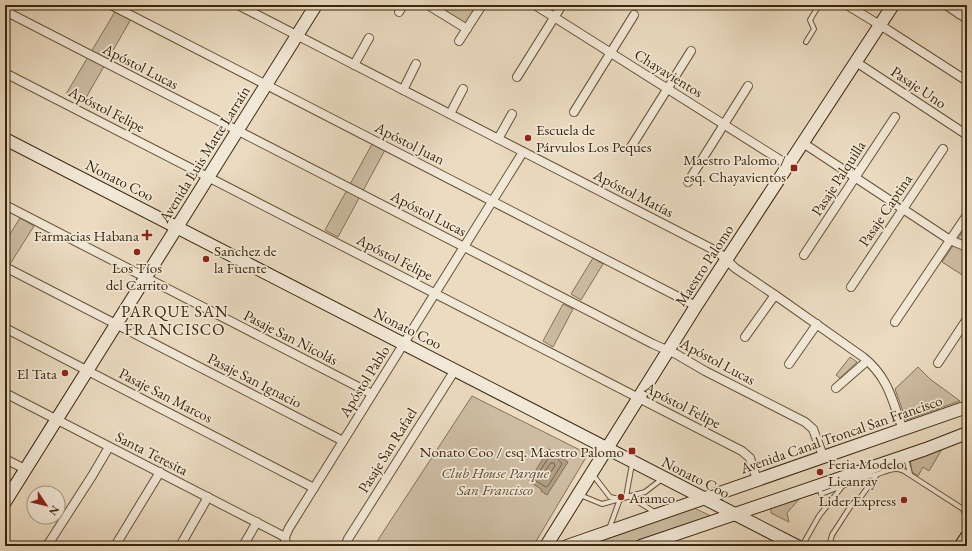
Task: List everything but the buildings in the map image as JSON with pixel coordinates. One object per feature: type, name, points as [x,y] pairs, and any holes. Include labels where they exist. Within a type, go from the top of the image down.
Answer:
[{"type":"main road","points":[[961,546],[967,537]]},
{"type":"street","name":"Apóstol Juan","points":[[111,5],[696,306]]},
{"type":"street","name":"Avenida Luis Matte Larraín","points":[[5,502],[316,5]]},
{"type":"street","points":[[428,5],[467,29]]},
{"type":"street","points":[[459,41],[482,5]]},
{"type":"street","name":"Chayavientos","points":[[535,5],[788,165]]},
{"type":"street","points":[[517,77],[562,5]]},
{"type":"street","points":[[847,5],[967,81]]},
{"type":"street","name":"Maestro Palomo","points":[[546,546],[696,306],[893,5]]},
{"type":"street","points":[[946,5],[967,19]]},
{"type":"street","points":[[959,14],[965,5]]},
{"type":"street","name":"Apóstol Matías","points":[[242,6],[297,36],[714,250],[734,268],[817,324],[867,361],[886,383],[903,430]]},
{"type":"street","name":"Apóstol Lucas","points":[[5,11],[653,344],[676,354],[705,371],[808,424],[815,433],[823,456]]},
{"type":"street","points":[[574,112],[634,15]]},
{"type":"street","points":[[354,65],[369,38]]},
{"type":"street","points":[[631,147],[691,51]]},
{"type":"street","name":"Pasaje Uno","points":[[856,62],[967,135]]},
{"type":"street","points":[[403,90],[416,64]]},
{"type":"street","name":"Apóstol Felipe","points":[[5,73],[745,453],[750,458],[758,480]]},
{"type":"street","points":[[688,182],[748,86]]},
{"type":"street","points":[[450,114],[463,90]]},
{"type":"street","points":[[498,139],[512,114]]},
{"type":"street","name":"Pasaje Palquilla","points":[[804,255],[895,117]]},
{"type":"street","name":"Nonato Coo","points":[[5,139],[797,546]]},
{"type":"street","points":[[803,143],[950,240],[967,247]]},
{"type":"street","name":"Pasaje Captina","points":[[851,287],[943,149]]},
{"type":"street","name":"Apóstol Pablo","points":[[286,546],[286,537],[289,528],[523,152]]},
{"type":"street","name":"Pasaje San Nicolás","points":[[5,205],[372,394]]},
{"type":"street","points":[[896,322],[967,215]]},
{"type":"street","name":"Pasaje San Ignacio","points":[[5,267],[343,441]]},
{"type":"street","points":[[745,337],[775,295]]},
{"type":"street","points":[[938,363],[967,319]]},
{"type":"street","points":[[789,364],[817,324]]},
{"type":"street","name":"Pasaje San Marcos","points":[[5,328],[314,488]]},
{"type":"street","points":[[836,388],[867,361]]},
{"type":"street","name":"Pasaje San Rafael","points":[[345,546],[348,538],[455,370]]},
{"type":"street","name":"Santa Teresita","points":[[5,393],[286,537]]},
{"type":"street","name":"Avenida Canal Troncal San Francisco","points":[[567,546],[967,407]]},
{"type":"street","points":[[640,546],[733,514],[820,489],[906,461],[967,433]]},
{"type":"street","points":[[47,546],[109,447]]},
{"type":"street","points":[[5,459],[26,469]]},
{"type":"street","points":[[116,546],[160,472]]},
{"type":"street","points":[[180,546],[208,497]]},
{"type":"street","points":[[243,546],[257,522]]},
{"type":"lane","points":[[806,42],[814,29],[810,20],[819,5]]},
{"type":"lane","points":[[627,497],[632,461]]},
{"type":"lane","points":[[820,489],[841,488],[869,476],[877,476],[898,468],[906,461],[910,475]]},
{"type":"lane","points":[[898,468],[963,509],[967,520]]},
{"type":"lane","points":[[592,473],[610,497],[620,499]]},
{"type":"lane","points":[[829,546],[832,535],[852,504],[860,498],[877,476]]},
{"type":"lane","points":[[578,494],[602,504],[645,492],[664,478]]},
{"type":"lane","points":[[802,546],[812,526],[841,488]]},
{"type":"lane","points":[[627,497],[658,515]]},
{"type":"lane","points":[[608,532],[620,499]]},
{"type":"green space","points":[[433,5],[478,5],[465,25]]},
{"type":"green space","points":[[116,10],[131,19],[83,103],[66,94]]},
{"type":"green space","points":[[372,144],[385,150],[338,237],[325,230]]},
{"type":"green space","points":[[20,218],[34,226],[5,272],[5,242]]},
{"type":"green space","points":[[967,225],[967,278],[942,262]]},
{"type":"green space","points":[[593,258],[603,264],[581,300],[571,294]]},
{"type":"green space","points":[[563,304],[573,309],[553,347],[543,341]]},
{"type":"green space","points":[[850,357],[857,362],[840,378],[836,375]]},
{"type":"green space","points":[[918,367],[930,379],[960,401],[906,420],[895,389]]},
{"type":"green space","name":"Club House Parque San Francisco","points":[[472,396],[588,454],[535,543],[527,546],[374,546]]},
{"type":"green space","points":[[942,449],[929,471],[923,467],[918,476],[912,472],[910,459]]},
{"type":"green space","points":[[801,497],[787,513],[789,522],[771,513],[771,508]]},
{"type":"green space","points":[[694,508],[711,516],[626,546],[585,546]]},
{"type":"water","points":[[549,449],[568,462],[547,495],[529,481]]},
{"type":"place","name":"Escuela de Párvulos Los Peques","points":[[528,138]]},
{"type":"place","name":"Maestro Palomo / esq. Chayavientos","points":[[794,168]]},
{"type":"place","name":"Farmacias Habana","points":[[147,235]]},
{"type":"place","name":"Los Tíos del Carrito","points":[[137,252]]},
{"type":"place","name":"Sanchez de la Fuente","points":[[206,259]]},
{"type":"place","name":"El Tata","points":[[65,373]]},
{"type":"place","name":"Nonato Coo / esq. Maestro Palomo","points":[[632,451]]},
{"type":"place","name":"Feria Modelo Licanray","points":[[820,472]]},
{"type":"place","name":"Aramco","points":[[621,497]]},
{"type":"place","name":"Lider Express","points":[[904,500]]},
{"type":"district","name":"PARQUE SAN FRANCISCO","points":[[175,320]]}]
